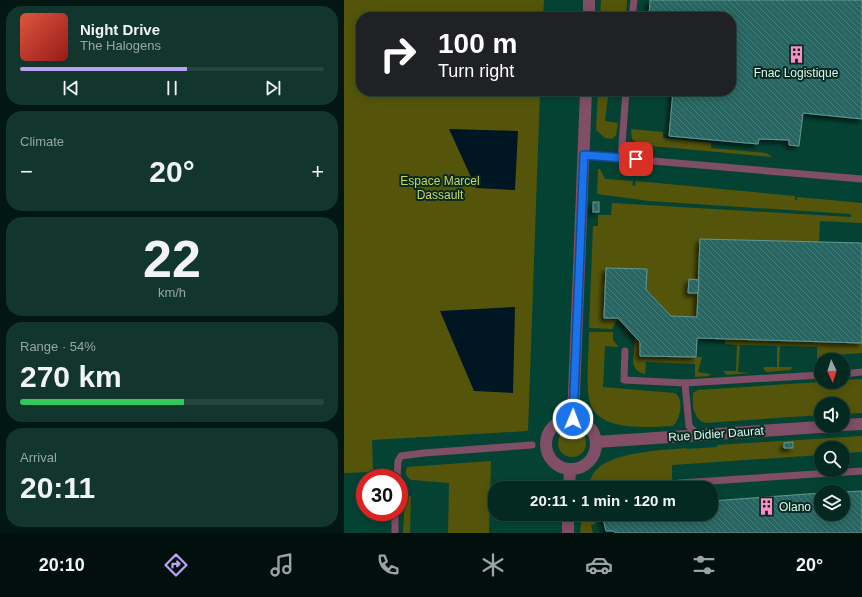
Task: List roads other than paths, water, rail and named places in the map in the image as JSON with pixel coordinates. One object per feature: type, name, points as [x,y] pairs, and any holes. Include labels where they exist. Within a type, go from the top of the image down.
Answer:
[{"type":"street","points":[[589,0],[589,12]]},
{"type":"street","points":[[573,419],[586,96]]},
{"type":"street","points":[[573,419],[582,421],[589,426],[594,434],[596,442],[593,456],[589,461],[577,468],[570,469],[556,463],[548,450],[547,442],[548,435],[552,428],[565,420],[573,419]]},
{"type":"street","points":[[850,425],[862,424]]},
{"type":"street","name":"Rue Didier Daurat","points":[[596,442],[814,428]]},
{"type":"street","points":[[569,481],[570,469]]},
{"type":"street","points":[[568,521],[568,533]]},
{"type":"lane","points":[[633,12],[634,0]]},
{"type":"lane","points":[[621,158],[626,96]]},
{"type":"lane","points":[[584,155],[862,179]]},
{"type":"lane","points":[[625,351],[624,380],[685,383],[814,375]]},
{"type":"lane","points":[[850,373],[862,372]]},
{"type":"lane","points":[[685,383],[688,426],[699,436]]},
{"type":"lane","points":[[398,469],[398,461],[401,456],[532,445]]},
{"type":"lane","points":[[712,481],[862,472]]},
{"type":"lane","points":[[395,533],[396,521]]},
{"type":"water","points":[[449,129],[518,131],[515,190],[476,188]]},
{"type":"water","points":[[515,307],[513,393],[474,391],[440,311]]},
{"type":"place","name":"Fnac Logistique","points":[[796,54]]},
{"type":"place","name":"Olano","points":[[766,507]]},
{"type":"park label","name":"Espace Marcel Dassault","points":[[440,188]]}]
